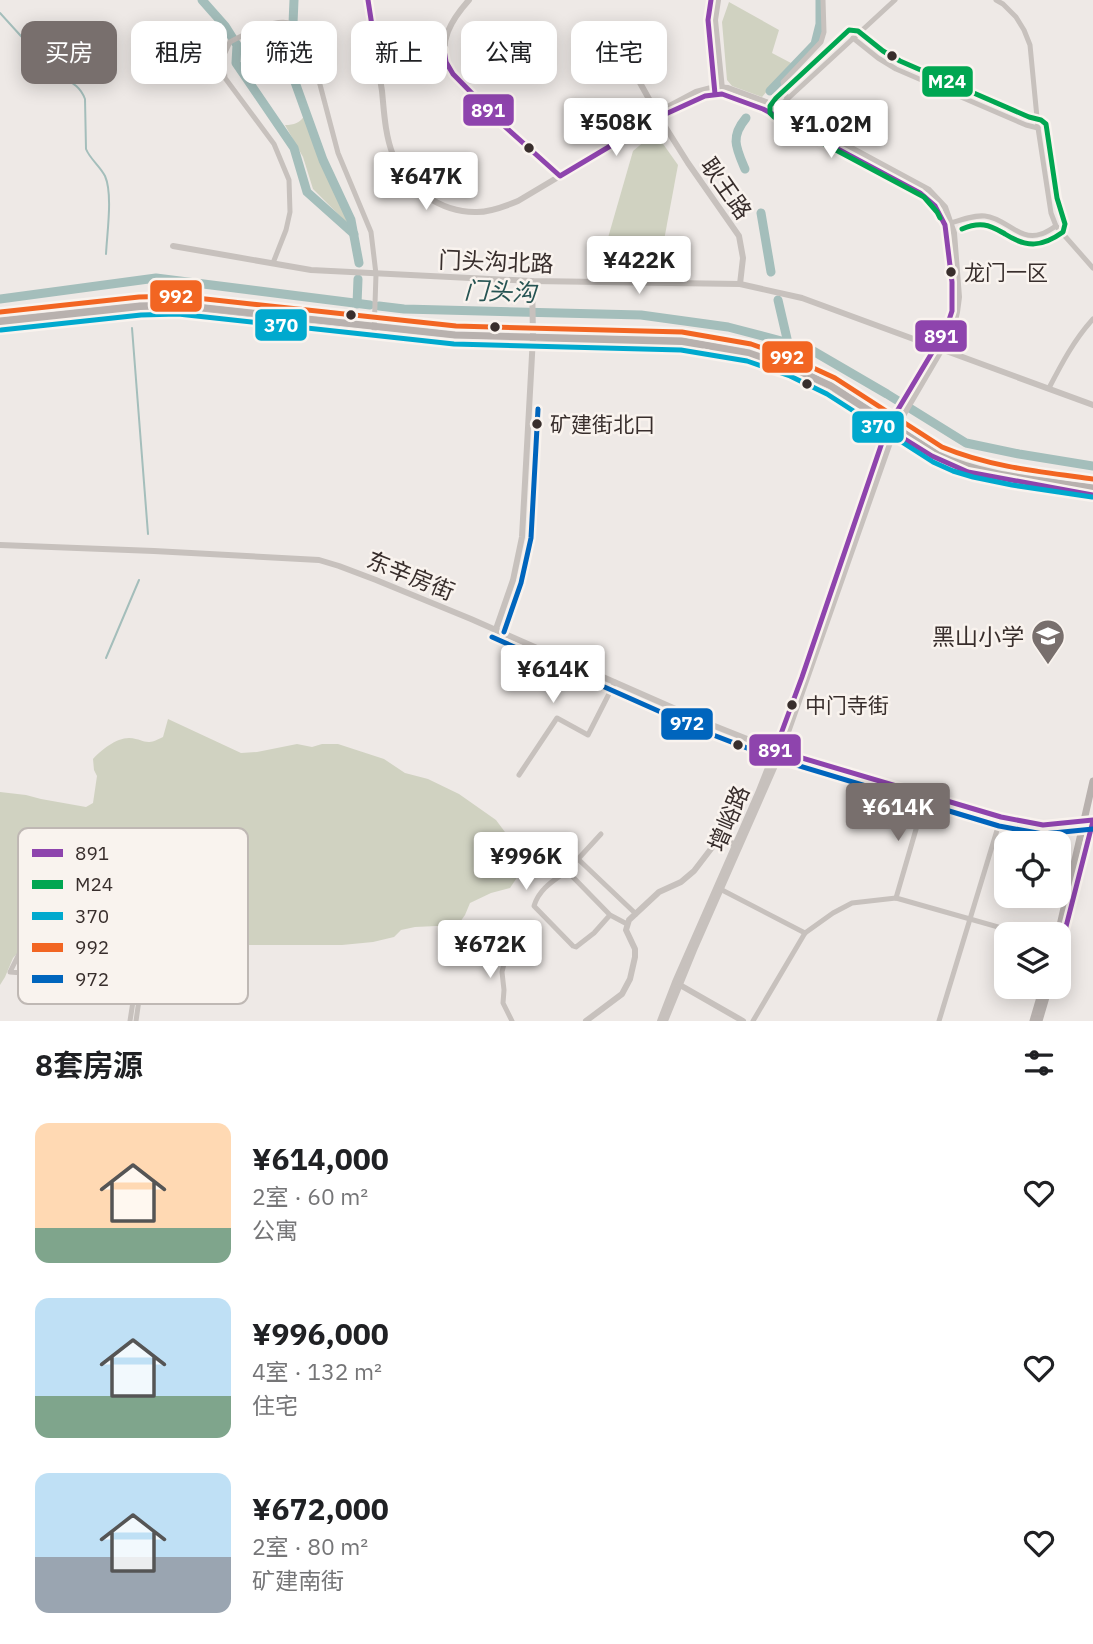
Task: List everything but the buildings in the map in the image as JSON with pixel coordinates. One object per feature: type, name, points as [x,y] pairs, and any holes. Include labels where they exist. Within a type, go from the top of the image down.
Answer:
[{"type":"main road","points":[[0,321],[140,306],[178,305],[374,330],[454,344],[654,345],[694,348],[746,358],[790,373],[892,427],[938,455],[970,468],[1093,488]]},
{"type":"main road","points":[[0,327],[143,312],[183,312],[455,335],[533,334],[682,341],[749,353],[793,368],[831,386],[932,456],[968,472],[1093,495]]},
{"type":"main road","points":[[1061,922],[1093,781]]},
{"type":"main road","points":[[1067,922],[1093,820]]},
{"type":"main road","points":[[1033,1021],[1039,999]]},
{"type":"main road","points":[[1039,1021],[1045,999]]},
{"type":"street","points":[[368,0],[371,21]]},
{"type":"street","points":[[447,33],[450,24],[469,0]]},
{"type":"street","points":[[710,0],[708,20],[719,90]]},
{"type":"street","points":[[718,0],[715,20],[719,90]]},
{"type":"street","points":[[786,99],[783,82],[821,42],[824,32],[823,0]]},
{"type":"street","points":[[777,112],[786,99],[895,0]]},
{"type":"street","points":[[996,0],[1016,17],[1030,45],[1048,200],[1056,226],[1093,268]]},
{"type":"street","points":[[273,263],[290,212],[289,180],[274,144],[225,78],[223,57],[230,42],[280,22],[299,28],[308,40],[338,153],[371,232],[376,274],[374,330]]},
{"type":"street","points":[[853,38],[878,58],[906,74],[1038,128]]},
{"type":"street","points":[[447,64],[453,74],[503,125],[560,176]]},
{"type":"street","points":[[381,84],[393,155],[404,175],[421,193],[442,205],[478,212],[519,201],[659,117],[670,115],[719,90],[766,102],[777,112],[929,190],[945,207],[949,224],[984,216],[995,218],[1030,236],[1056,226]]},
{"type":"street","name":"耿王路","points":[[641,84],[688,163],[739,236],[743,258],[740,284]]},
{"type":"street","name":"增峪路","points":[[663,1021],[722,890],[778,751],[892,427],[939,348],[948,323],[952,311],[949,224]]},
{"type":"street","name":"门头沟北路","points":[[173,246],[311,270],[532,281],[740,284],[802,298],[1093,405]]},
{"type":"street","points":[[496,629],[513,580],[522,537],[533,334],[532,281]]},
{"type":"street","points":[[1049,388],[1068,351],[1093,319]]},
{"type":"street","name":"东辛房街","points":[[0,545],[318,561],[340,566],[496,629],[712,725],[778,751],[1001,817],[1044,825],[1093,820]]},
{"type":"street","points":[[519,775],[557,718],[588,735],[615,682]]},
{"type":"street","name":"增峪路","points":[[663,1021],[675,982],[778,751]]},
{"type":"street","points":[[896,898],[926,795]]},
{"type":"street","points":[[939,1021],[1001,817]]},
{"type":"street","points":[[601,834],[566,871],[541,891],[534,906],[576,947],[594,933],[610,915]]},
{"type":"street","points":[[586,1021],[622,994],[630,979],[635,948],[628,937],[627,924],[659,892],[681,882],[694,871],[717,841],[736,844]]},
{"type":"street","points":[[578,859],[636,914]]},
{"type":"street","points":[[566,871],[610,915],[627,924]]},
{"type":"street","points":[[722,890],[805,933]]},
{"type":"street","points":[[753,1021],[805,933],[826,917],[852,903],[896,898],[994,926]]},
{"type":"street","points":[[511,934],[502,972],[503,1003],[512,1021]]},
{"type":"street","points":[[18,956],[10,972],[18,973]]},
{"type":"street","points":[[680,985],[743,1021]]},
{"type":"green space","points":[[729,2],[779,30],[772,53],[791,63],[762,97],[732,86],[727,80],[722,22]]},
{"type":"green space","points":[[305,115],[323,167],[349,225],[313,189],[303,157],[285,125],[296,123]]},
{"type":"green space","points":[[652,135],[661,141],[678,165],[657,278],[597,276],[633,151]]},
{"type":"green space","points":[[168,719],[241,753],[297,744],[312,747],[338,744],[384,759],[405,773],[428,779],[459,794],[496,820],[511,840],[518,876],[510,888],[470,903],[458,925],[415,927],[401,930],[394,937],[342,945],[248,945],[248,828],[18,828],[18,953],[0,985],[0,792],[86,807],[93,803],[97,776],[93,759],[104,748],[129,738],[148,742],[163,737]]},
{"type":"waterway","points":[[202,0],[225,26],[237,45],[236,63],[294,148],[307,192],[354,234]]},
{"type":"waterway","points":[[294,0],[291,71],[323,160],[351,220],[359,263]]},
{"type":"waterway","points":[[770,91],[815,44],[820,24],[820,0]]},
{"type":"waterway","points":[[0,13],[46,66],[75,85],[85,99],[86,149],[105,176],[109,193],[106,254]]},
{"type":"waterway","points":[[745,169],[736,137],[746,118]]},
{"type":"waterway","points":[[761,213],[771,272]]},
{"type":"waterway","name":"门头沟","points":[[0,299],[156,278],[370,305]]},
{"type":"waterway","points":[[357,304],[358,279]]},
{"type":"waterway","points":[[778,300],[788,343]]},
{"type":"waterway","name":"门头沟","points":[[379,306],[404,309],[641,315],[728,327],[808,348],[966,443],[1093,466]]},
{"type":"waterway","points":[[132,328],[148,534]]},
{"type":"waterway","points":[[106,658],[139,580]]},
{"type":"transit line","name":"891","points":[[368,0],[380,77],[444,50],[446,62],[453,74],[503,125],[560,176],[659,117],[705,96],[722,94],[763,109],[920,193],[935,206],[945,225],[952,282],[952,311],[936,346],[887,428],[775,750],[1001,817],[1043,825],[1093,820]]},
{"type":"transit line","name":"891","points":[[711,0],[708,20],[715,94]]},
{"type":"transit line","name":"M24","points":[[940,218],[924,197],[770,113],[770,106],[776,98],[849,30],[858,31],[900,61],[1046,124],[1057,198],[1065,224],[1063,232],[1048,241],[1034,244],[1020,242],[987,226],[975,225],[962,229]]},
{"type":"transit line","name":"992","points":[[0,312],[139,297],[178,296],[456,326],[682,332],[751,344],[796,360],[835,378],[942,447],[960,454],[1016,468],[1093,479]]},
{"type":"transit line","name":"370","points":[[1,330],[141,315],[178,314],[454,344],[681,350],[747,361],[790,376],[827,394],[933,462],[953,471],[1012,485],[1092,497]]},
{"type":"transit line","name":"972","points":[[504,632],[521,583],[531,538],[538,409]]},
{"type":"transit line","name":"891","points":[[887,428],[932,456],[968,472],[1093,495]]},
{"type":"transit line","name":"972","points":[[492,637],[708,733],[773,758],[999,826],[1043,834],[1093,829]]},
{"type":"transit line","name":"891","points":[[1067,922],[1093,821]]},
{"type":"place","name":"龙门一区","points":[[951,272]]},
{"type":"place","name":"矿建街北口","points":[[537,424]]},
{"type":"place","name":"黑山小学","points":[[1048,666]]},
{"type":"place","name":"中门寺街","points":[[792,705]]}]
